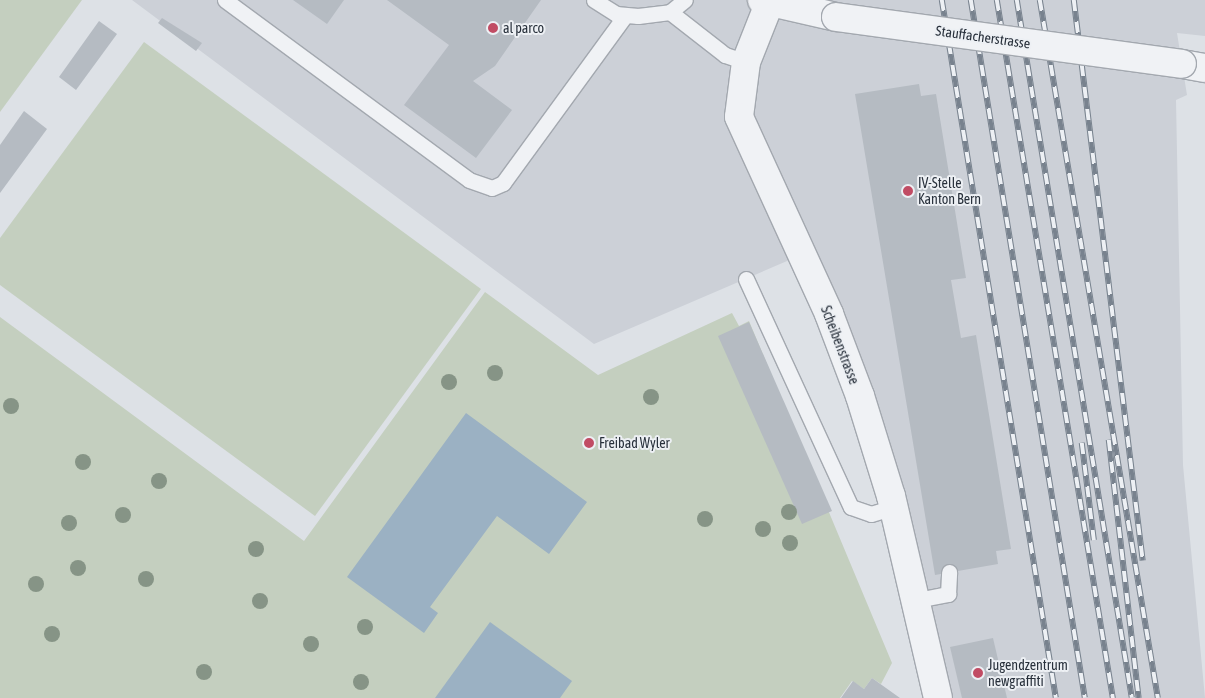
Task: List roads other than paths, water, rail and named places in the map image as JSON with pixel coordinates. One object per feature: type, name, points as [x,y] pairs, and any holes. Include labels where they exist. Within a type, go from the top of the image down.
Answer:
[{"type":"street","name":"Stauffacherstrasse","points":[[766,2],[836,18],[1193,66]]},
{"type":"street","name":"Scheibenstrasse","points":[[766,2],[746,62],[739,104],[744,134],[829,314],[894,507],[917,600],[938,698]]},
{"type":"lane","points":[[225,0],[469,180],[492,188],[503,183],[625,16]]},
{"type":"lane","points":[[594,0],[625,16],[670,12],[686,0]]},
{"type":"lane","points":[[670,12],[726,55],[746,62]]},
{"type":"lane","points":[[746,279],[851,507],[871,514],[894,507]]},
{"type":"lane","points":[[917,600],[948,594],[949,572]]},
{"type":"water","points":[[466,413],[587,502],[549,554],[497,516],[430,607],[438,613],[424,633],[347,577]]},
{"type":"water","points":[[490,622],[572,681],[560,698],[435,698]]},
{"type":"railway","points":[[942,0],[1056,698]]},
{"type":"railway","points":[[971,0],[1085,698]]},
{"type":"railway","points":[[997,0],[1113,698]]},
{"type":"railway","points":[[1017,0],[1132,698]]},
{"type":"railway","points":[[1040,0],[1158,698]]},
{"type":"railway","points":[[1074,0],[1143,561]]},
{"type":"railway","points":[[1109,440],[1139,698]]},
{"type":"railway","points":[[1082,443],[1094,540]]},
{"type":"place","name":"al parco","points":[[493,28]]},
{"type":"place","name":"IV-Stelle Kanton Bern","points":[[908,191]]},
{"type":"place","name":"Freibad Wyler","points":[[589,443]]},
{"type":"place","name":"Jugendzentrum newgraffiti","points":[[978,673]]}]
